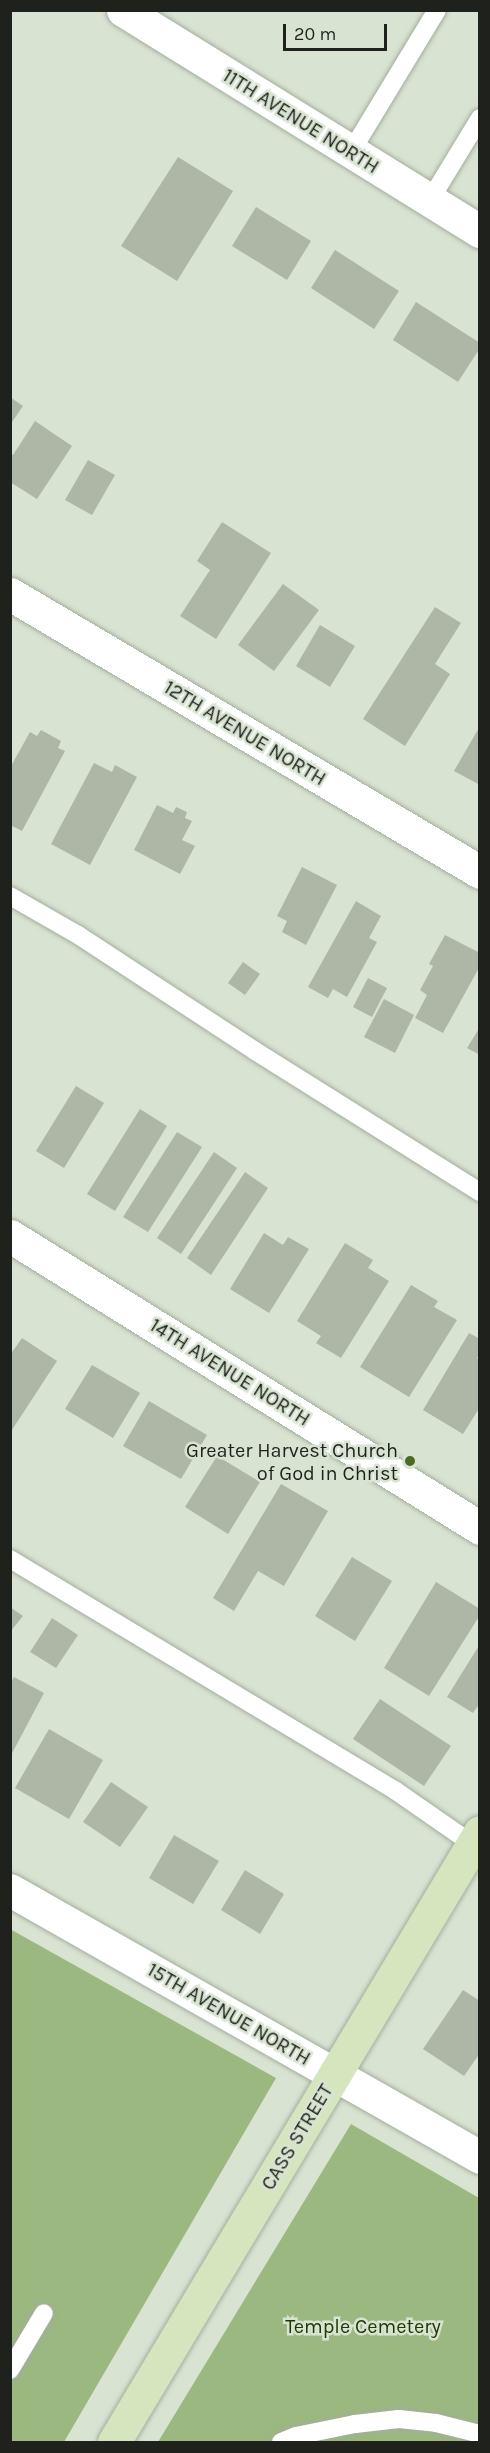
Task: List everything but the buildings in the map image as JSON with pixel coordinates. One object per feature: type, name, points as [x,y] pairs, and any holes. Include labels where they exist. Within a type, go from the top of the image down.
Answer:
[{"type":"street","name":"11TH AVENUE NORTH","points":[[123,10],[480,231]]},
{"type":"street","name":"12TH AVENUE NORTH","points":[[10,594],[480,872]]},
{"type":"street","name":"14TH AVENUE NORTH","points":[[10,1236],[480,1528]]},
{"type":"street","name":"CASS STREET","points":[[114,2442],[477,1842]]},
{"type":"street","name":"15TH AVENUE NORTH","points":[[10,1890],[480,2157]]},
{"type":"lane","points":[[351,152],[437,10]]},
{"type":"lane","points":[[429,200],[480,118]]},
{"type":"lane","points":[[10,896],[78,935],[265,1058],[480,1192]]},
{"type":"lane","points":[[10,1559],[477,1842]]},
{"type":"lane","points":[[10,2370],[44,2313]]},
{"type":"lane","points":[[281,2442],[296,2436],[355,2424],[399,2419],[436,2423],[480,2434]]},
{"type":"green space","points":[[10,1929],[276,2078],[64,2442],[11,2442]]},
{"type":"green space","name":"Temple Cemetery","points":[[351,2124],[479,2198],[479,2442],[158,2442]]},
{"type":"place","name":"Greater Harvest Church of God in Christ","points":[[410,1461]]}]
